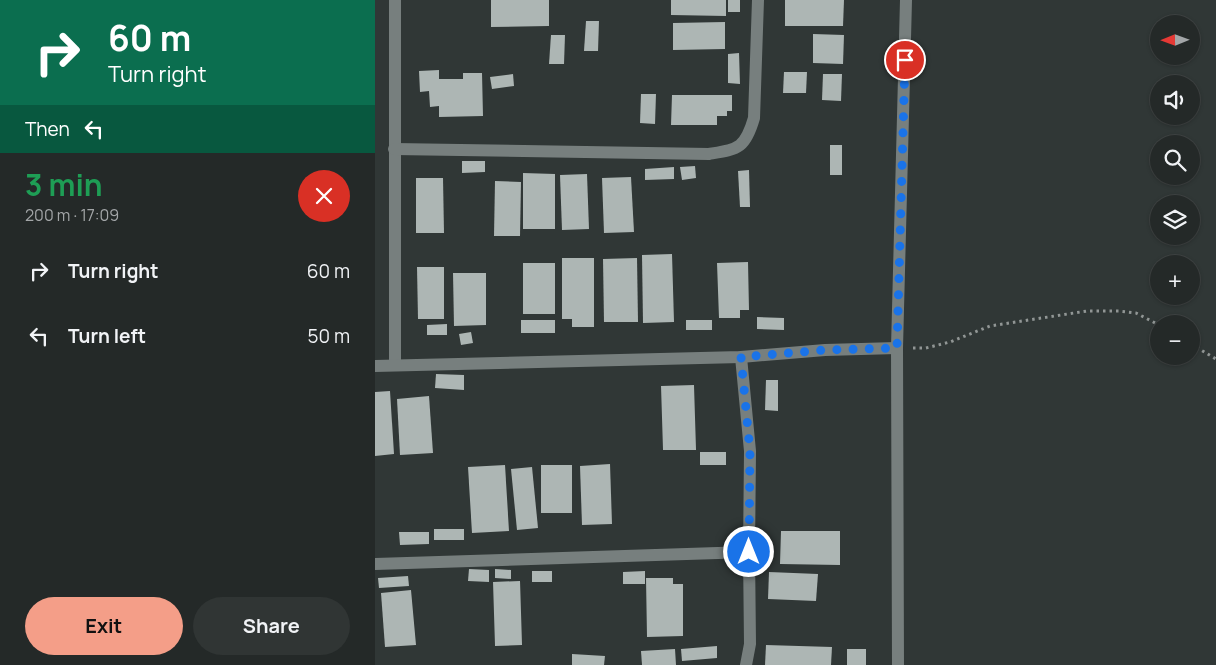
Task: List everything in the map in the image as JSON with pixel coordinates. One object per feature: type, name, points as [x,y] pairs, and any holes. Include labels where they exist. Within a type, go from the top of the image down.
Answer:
[{"type":"street","points":[[395,0],[395,364]]},
{"type":"street","points":[[394,149],[709,154],[735,149],[749,136],[754,118],[758,0]]},
{"type":"street","points":[[898,665],[897,348],[906,0]]},
{"type":"street","points":[[375,366],[395,364],[741,357],[825,350],[897,348]]},
{"type":"street","points":[[741,357],[750,451],[750,644],[746,665]]},
{"type":"street","points":[[375,564],[749,552]]},
{"type":"path","points":[[897,348],[926,348],[950,342],[990,326],[1087,311],[1136,313],[1150,320]]},
{"type":"path","points":[[1200,349],[1216,359]]},
{"type":"building","points":[[491,0],[549,0],[549,26],[491,27]]},
{"type":"building","points":[[671,0],[726,0],[726,16],[671,15]]},
{"type":"building","points":[[728,0],[740,0],[740,12],[728,12]]},
{"type":"building","points":[[785,0],[844,0],[843,26],[785,26]]},
{"type":"building","points":[[586,21],[599,21],[598,51],[584,51]]},
{"type":"building","points":[[725,22],[725,49],[673,50],[673,23]]},
{"type":"building","points":[[813,34],[844,35],[843,64],[813,63]]},
{"type":"building","points":[[551,35],[565,35],[564,64],[549,64]]},
{"type":"building","points":[[739,53],[740,84],[728,83],[728,54]]},
{"type":"building","points":[[439,70],[439,79],[463,79],[463,73],[482,73],[483,116],[439,117],[439,106],[430,107],[429,91],[420,92],[419,71]]},
{"type":"building","points":[[784,72],[807,72],[806,93],[783,93]]},
{"type":"building","points":[[513,74],[514,86],[492,89],[490,77]]},
{"type":"building","points":[[823,74],[842,74],[841,101],[822,100]]},
{"type":"building","points":[[641,94],[656,94],[655,124],[640,123]]},
{"type":"building","points":[[672,95],[732,95],[732,111],[727,111],[727,116],[717,116],[717,125],[671,125]]},
{"type":"building","points":[[830,145],[842,145],[842,175],[830,175]]},
{"type":"building","points":[[462,161],[485,161],[485,172],[462,173]]},
{"type":"building","points":[[695,166],[696,178],[682,180],[680,167]]},
{"type":"building","points":[[674,167],[674,179],[645,180],[645,169]]},
{"type":"building","points":[[749,170],[750,207],[740,207],[738,171]]},
{"type":"building","points":[[523,173],[555,174],[555,229],[523,229]]},
{"type":"building","points":[[587,174],[589,229],[562,230],[560,175]]},
{"type":"building","points":[[631,177],[634,232],[604,233],[602,178]]},
{"type":"building","points":[[416,178],[443,178],[444,233],[416,233]]},
{"type":"building","points":[[495,181],[521,182],[520,236],[494,236]]},
{"type":"building","points":[[672,254],[674,322],[643,323],[642,255]]},
{"type":"building","points":[[562,258],[594,258],[594,327],[572,327],[572,319],[562,319]]},
{"type":"building","points":[[637,258],[638,322],[604,322],[603,259]]},
{"type":"building","points":[[748,262],[749,310],[740,310],[740,318],[719,318],[717,263]]},
{"type":"building","points":[[523,263],[555,263],[555,314],[523,314]]},
{"type":"building","points":[[417,267],[444,267],[444,319],[418,319]]},
{"type":"building","points":[[453,273],[486,273],[486,325],[454,326]]},
{"type":"building","points":[[757,317],[784,318],[784,330],[757,329]]},
{"type":"building","points":[[521,320],[555,320],[555,333],[521,333]]},
{"type":"building","points":[[686,320],[712,320],[712,330],[686,330]]},
{"type":"building","points":[[447,324],[447,335],[427,335],[427,325]]},
{"type":"building","points":[[471,332],[473,343],[461,345],[459,334]]},
{"type":"building","points":[[436,374],[464,375],[464,390],[435,388]]},
{"type":"building","points":[[766,380],[778,380],[778,411],[765,410]]},
{"type":"building","points":[[694,385],[696,450],[663,450],[661,386]]},
{"type":"building","points":[[390,391],[394,454],[375,456],[375,392]]},
{"type":"building","points":[[429,396],[433,453],[400,455],[397,399]]},
{"type":"building","points":[[700,452],[726,452],[726,465],[700,465]]},
{"type":"building","points":[[610,464],[612,524],[582,525],[580,466]]},
{"type":"building","points":[[505,465],[509,531],[472,533],[468,467]]},
{"type":"building","points":[[541,465],[572,465],[572,513],[541,513]]},
{"type":"building","points":[[532,467],[538,528],[517,530],[511,469]]},
{"type":"building","points":[[434,529],[464,529],[464,540],[434,540]]},
{"type":"building","points":[[781,531],[840,531],[840,565],[780,564]]},
{"type":"building","points":[[399,532],[429,532],[429,544],[400,545]]},
{"type":"building","points":[[469,569],[489,570],[489,582],[468,581]]},
{"type":"building","points":[[495,569],[511,570],[511,579],[495,578]]},
{"type":"building","points":[[532,571],[552,571],[552,582],[532,582]]},
{"type":"building","points":[[645,571],[645,584],[623,584],[623,572]]},
{"type":"building","points":[[769,572],[818,574],[816,601],[768,599]]},
{"type":"building","points":[[408,576],[409,586],[379,588],[378,578]]},
{"type":"building","points":[[646,578],[673,578],[673,584],[683,584],[683,636],[647,637]]},
{"type":"building","points":[[520,581],[522,645],[495,646],[493,582]]},
{"type":"building","points":[[411,590],[416,645],[385,647],[381,593]]},
{"type":"building","points":[[766,645],[832,647],[831,665],[765,665]]},
{"type":"building","points":[[717,646],[717,658],[682,661],[681,649]]},
{"type":"building","points":[[675,649],[676,665],[642,665],[641,651]]},
{"type":"building","points":[[847,649],[866,649],[866,665],[847,665]]},
{"type":"building","points":[[572,654],[605,656],[604,665],[572,665]]},
{"type":"route","points":[[749,552],[750,451],[741,357],[825,350],[897,348],[905,60]]}]
